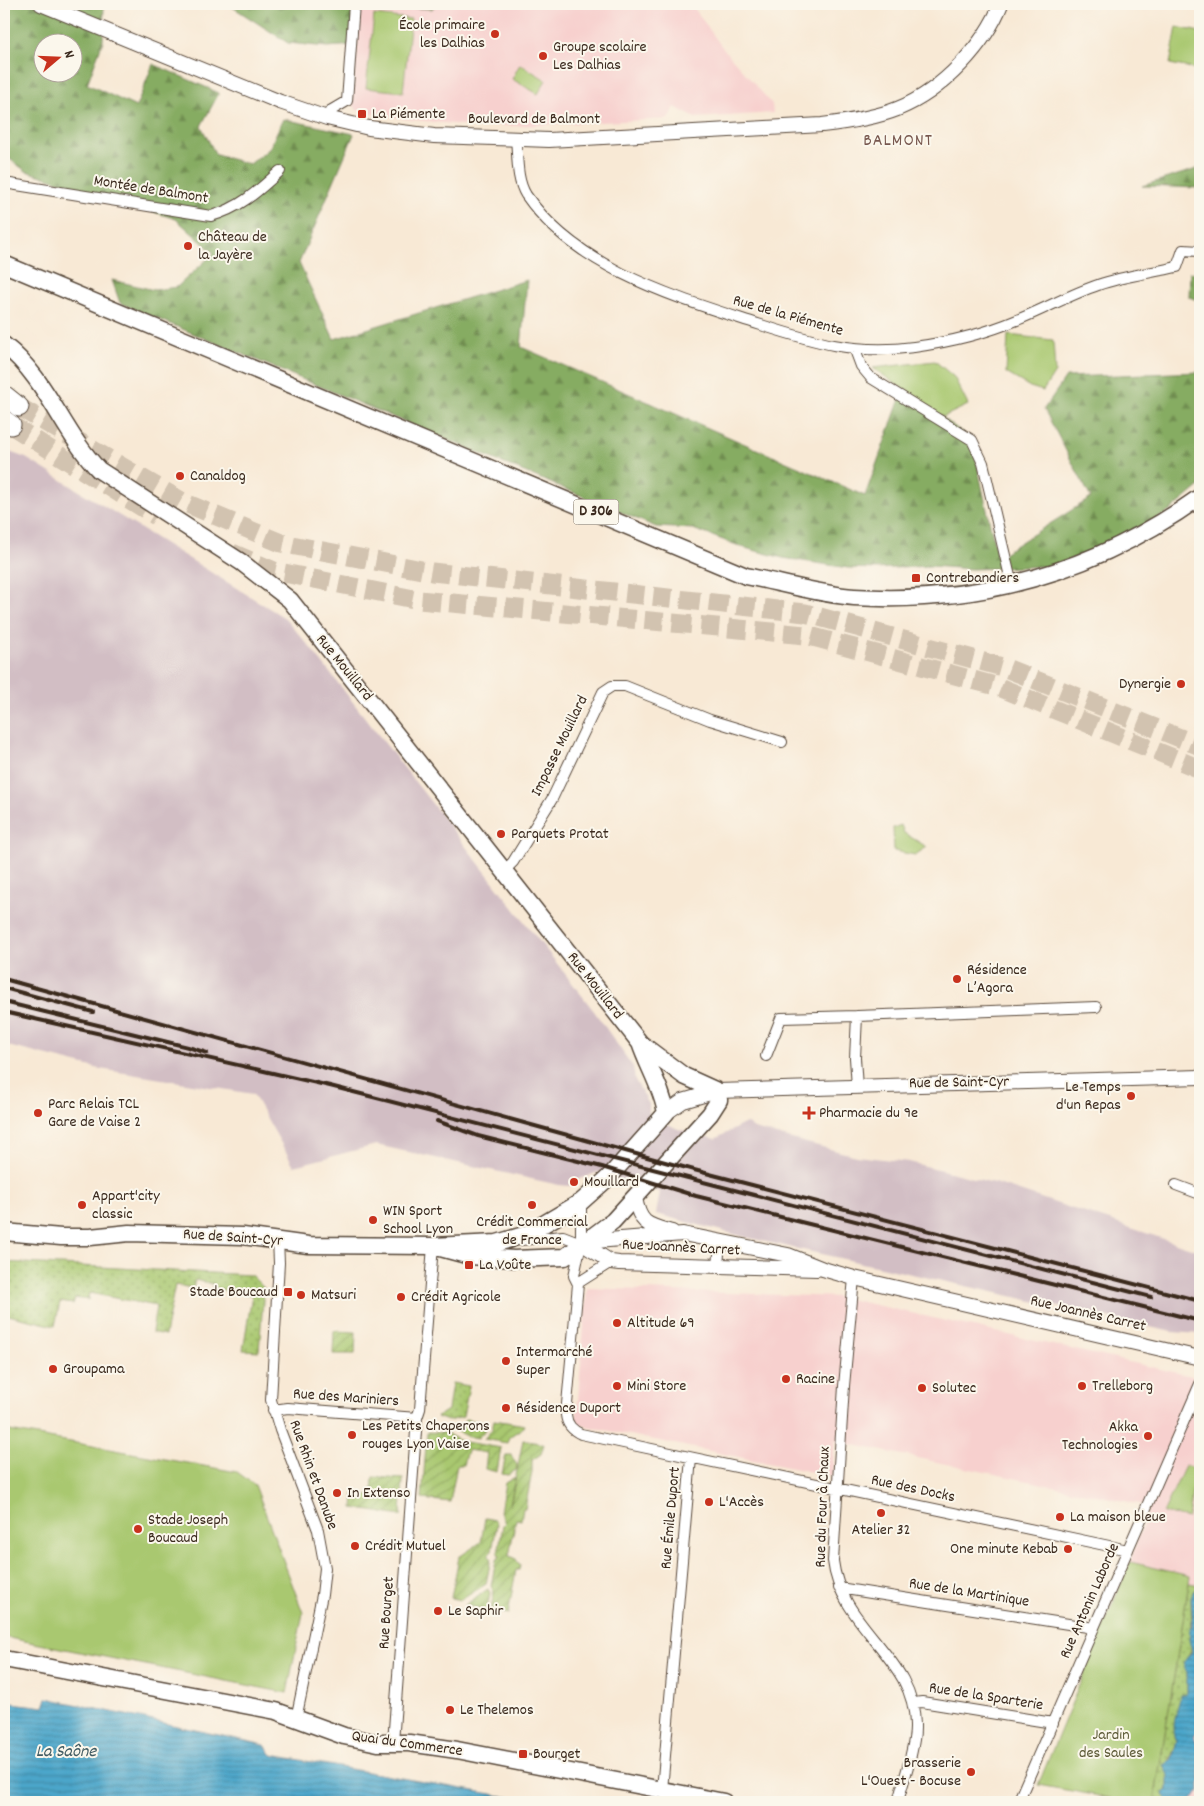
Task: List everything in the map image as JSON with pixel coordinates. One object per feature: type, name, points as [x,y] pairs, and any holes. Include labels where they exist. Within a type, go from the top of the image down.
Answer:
[{"type":"main road","name":"D 306","points":[[4,264],[746,576],[852,597],[916,597],[966,594],[1012,585],[1062,570],[1124,545],[1167,520],[1200,497]]},
{"type":"main road","name":"Rue Mouillard","points":[[4,345],[41,384],[83,454],[98,470],[241,562],[290,600],[640,1043],[684,1076],[717,1091]]},
{"type":"main road","name":"Rue Mouillard","points":[[640,1043],[647,1064],[662,1093],[666,1113]]},
{"type":"main road","name":"Rue de Saint-Cyr","points":[[433,1246],[470,1256],[514,1259],[565,1257],[581,1243],[609,1225],[635,1198],[710,1114],[719,1100],[717,1091]]},
{"type":"main road","name":"Rue de Saint-Cyr","points":[[4,1232],[61,1237],[90,1237],[129,1233],[243,1236],[278,1239],[308,1245],[433,1246],[497,1243],[527,1234],[581,1202],[609,1177],[666,1113]]},
{"type":"main road","name":"Quai du Commerce","points":[[4,1659],[264,1709],[344,1736],[393,1744],[409,1743],[457,1750],[724,1802]]},
{"type":"street","name":"Boulevard de Balmont","points":[[41,4],[280,102],[327,118],[369,128],[434,136],[549,140],[822,125],[858,121],[883,114],[921,98],[942,84],[977,46],[1001,4]]},
{"type":"street","points":[[330,111],[347,101],[354,4]]},
{"type":"street","name":"Rue de la Piémente","points":[[516,139],[519,176],[525,193],[554,226],[591,256],[633,280],[669,296],[806,340],[855,350],[912,348],[968,337],[1017,320],[1099,284],[1177,267],[1183,250],[1200,251]]},
{"type":"street","name":"Montée de Balmont","points":[[4,183],[211,216],[229,211],[249,200],[280,171]]},
{"type":"street","points":[[855,350],[861,366],[871,378],[972,440],[983,463],[1012,585]]},
{"type":"street","name":"Impasse Mouillard","points":[[504,871],[513,862],[552,799],[604,692],[612,686],[625,686],[710,720],[782,742]]},
{"type":"street","points":[[766,1056],[781,1018],[1096,1007]]},
{"type":"street","points":[[857,1016],[855,1058],[857,1087]]},
{"type":"street","name":"Rue de Saint-Cyr","points":[[666,1113],[683,1101],[717,1091],[1200,1077]]},
{"type":"street","points":[[1176,1186],[1200,1194]]},
{"type":"street","points":[[635,1198],[638,1214],[648,1225],[683,1234]]},
{"type":"street","points":[[581,1202],[581,1243]]},
{"type":"street","name":"Rue Joannès Carret","points":[[581,1243],[683,1234],[720,1240],[788,1255],[823,1269],[854,1278],[1200,1358]]},
{"type":"street","name":"Rue de Saint-Cyr","points":[[497,1243],[563,1236],[581,1243]]},
{"type":"street","name":"Rue Rhin et Danube","points":[[278,1239],[279,1272],[271,1400],[273,1410],[318,1530],[325,1568],[322,1595],[296,1719]]},
{"type":"street","points":[[718,1267],[720,1240]]},
{"type":"street","name":"Rue Joannès Carret","points":[[581,1243],[611,1262],[823,1269]]},
{"type":"street","name":"Rue Émile Duport","points":[[581,1243],[574,1276],[578,1283],[566,1415],[570,1426],[581,1434],[691,1458],[662,1790]]},
{"type":"street","name":"Rue Bourget","points":[[393,1744],[417,1418],[420,1409],[433,1246]]},
{"type":"street","points":[[578,1283],[611,1262]]},
{"type":"street","name":"Rue du Four à Chaux","points":[[854,1278],[844,1386],[833,1561],[839,1588],[854,1616],[901,1672],[914,1703],[916,1730],[898,1802]]},
{"type":"street","name":"Rue Antonin Laborde","points":[[1018,1802],[1200,1384]]},
{"type":"street","name":"Rue des Mariniers","points":[[273,1410],[288,1408],[417,1418]]},
{"type":"street","name":"Rue des Docks","points":[[691,1458],[1128,1550]]},
{"type":"street","name":"Rue de la Martinique","points":[[839,1588],[1094,1628]]},
{"type":"street","name":"Rue de la Sparterie","points":[[914,1703],[922,1702],[1053,1723]]},
{"type":"shaded area","name":"Groupe scolaire Les Dalhias","points":[[436,4],[691,4],[722,47],[772,104],[773,113],[695,118],[675,107],[668,119],[514,126],[462,125],[405,119],[357,110],[352,103],[361,5],[432,9]]},
{"type":"shaded area","points":[[4,450],[26,458],[285,618],[309,646],[594,1011],[633,1067],[635,1080],[649,1104],[649,1115],[678,1129],[715,1139],[746,1123],[754,1129],[856,1156],[909,1162],[998,1184],[1200,1251],[1200,1334],[1172,1332],[745,1237],[656,1214],[660,1192],[627,1184],[617,1184],[605,1174],[598,1172],[577,1180],[570,1179],[570,1186],[559,1185],[376,1145],[294,1166],[253,1094],[100,1069],[4,1045]]},
{"type":"shaded area","points":[[587,1288],[840,1297],[1200,1378],[1200,1802],[1154,1802],[1190,1576],[1130,1562],[1149,1506],[835,1441],[832,1476],[576,1424]]},
{"type":"green space","points":[[4,4],[104,4],[103,41],[87,84],[136,107],[153,64],[219,93],[201,126],[216,155],[250,164],[269,149],[283,119],[354,134],[299,263],[334,339],[527,280],[521,347],[865,496],[904,388],[972,440],[997,557],[1091,498],[1044,409],[1066,377],[1200,372],[1200,486],[1170,511],[1120,541],[1052,566],[971,569],[930,566],[876,569],[848,568],[783,558],[745,548],[693,529],[656,527],[120,303],[112,280],[154,290],[177,287],[214,253],[176,219],[26,171],[4,155]]},
{"type":"green space","points":[[228,4],[436,4],[432,9],[361,5],[356,45],[327,47],[288,43]]},
{"type":"green space","points":[[374,15],[411,19],[403,92],[366,88]]},
{"type":"green space","points":[[1177,27],[1200,32],[1200,70],[1170,64]]},
{"type":"green space","points":[[520,64],[546,80],[538,94],[512,79]]},
{"type":"green space","points":[[1200,168],[1200,188],[1142,186]]},
{"type":"green space","points":[[1200,271],[1200,301],[1189,297],[1190,273]]},
{"type":"green space","points":[[1008,335],[1053,340],[1055,372],[1043,391],[1030,387],[1006,373]]},
{"type":"green space","points":[[935,361],[954,377],[968,405],[943,417],[873,368]]},
{"type":"green space","points":[[901,825],[904,833],[927,847],[915,855],[894,851],[893,828]]},
{"type":"green space","points":[[4,1262],[251,1275],[264,1288],[259,1351],[243,1350],[252,1295],[212,1288],[213,1284],[195,1280],[193,1288],[175,1285],[165,1335],[152,1332],[156,1306],[89,1293],[88,1300],[75,1298],[73,1304],[60,1302],[55,1326],[4,1314]]},
{"type":"green space","points":[[334,1331],[356,1332],[355,1354],[333,1354]]},
{"type":"green space","points":[[452,1383],[469,1386],[463,1417],[448,1421],[437,1417],[448,1410]]},
{"type":"green space","points":[[465,1419],[486,1423],[486,1429],[478,1438],[466,1436],[455,1430],[463,1425]]},
{"type":"green space","points":[[494,1420],[525,1425],[509,1437],[507,1443],[484,1439],[492,1429]]},
{"type":"green space","name":"Stade Joseph Boucaud","points":[[4,1430],[237,1472],[255,1485],[303,1613],[287,1693],[4,1637]]},
{"type":"green space","points":[[427,1432],[446,1433],[460,1441],[501,1448],[497,1472],[485,1469],[487,1453],[467,1450],[463,1465],[457,1465],[450,1502],[422,1499]]},
{"type":"green space","points":[[523,1440],[544,1444],[541,1454],[532,1460],[532,1472],[525,1509],[523,1509],[521,1520],[516,1519],[509,1556],[515,1558],[520,1565],[519,1570],[516,1570],[508,1614],[491,1610],[494,1592],[491,1586],[496,1560],[500,1557],[498,1553],[505,1523],[500,1512],[505,1483],[515,1477],[510,1506]]},
{"type":"green space","points":[[506,1455],[511,1455],[517,1465],[516,1470],[508,1475],[502,1474]]},
{"type":"green space","points":[[1185,1466],[1196,1468],[1188,1518],[1163,1513]]},
{"type":"green space","points":[[373,1477],[403,1479],[401,1516],[353,1508],[354,1494],[372,1495]]},
{"type":"green space","points":[[485,1518],[495,1520],[497,1524],[492,1551],[488,1555],[491,1558],[486,1584],[461,1600],[451,1598],[459,1557],[481,1542]]},
{"type":"green space","name":"Jardin des Saules","points":[[1130,1562],[1190,1576],[1154,1802],[1111,1802],[1111,1798],[1038,1785]]},
{"type":"green space","points":[[1189,1583],[1200,1585],[1200,1592],[1197,1590],[1191,1598],[1192,1646],[1187,1659],[1187,1693],[1175,1738],[1177,1742],[1169,1762],[1168,1790],[1164,1793],[1167,1802],[1154,1802]]},
{"type":"green space","points":[[488,1589],[490,1593],[487,1610],[465,1605]]},
{"type":"water","points":[[1194,1590],[1200,1592],[1200,1666],[1197,1671],[1200,1681],[1200,1729],[1194,1736],[1200,1750],[1200,1791],[1191,1802],[1167,1802],[1164,1793],[1168,1790],[1168,1775],[1163,1765],[1171,1761],[1177,1742],[1174,1731],[1176,1713],[1181,1695],[1187,1693],[1187,1673],[1183,1663],[1192,1651],[1189,1640],[1190,1629],[1193,1627],[1191,1598]]},
{"type":"water","name":"La Saône","points":[[47,1698],[265,1745],[272,1755],[536,1802],[4,1802],[4,1702],[44,1707]]},
{"type":"tunnel","points":[[19,407],[183,502],[281,543],[432,572],[805,613],[1006,668],[1200,746]]},
{"type":"tunnel","points":[[11,425],[156,516]]},
{"type":"tunnel","points":[[232,553],[274,571],[419,600],[806,635],[999,687],[1200,769]]},
{"type":"railway","points":[[4,979],[694,1170],[1200,1301]]},
{"type":"railway","points":[[4,988],[93,1012]]},
{"type":"railway","points":[[4,1002],[207,1053]]},
{"type":"railway","points":[[4,1012],[330,1086],[1151,1297]]},
{"type":"railway","points":[[437,1121],[478,1136],[602,1167],[696,1196],[1200,1321]]},
{"type":"place","name":"École primaire les Dalhias","points":[[495,34]]},
{"type":"place","name":"Groupe scolaire Les Dalhias","points":[[543,56]]},
{"type":"place","name":"La Piémente","points":[[362,114]]},
{"type":"place","name":"Château de la Jayère","points":[[188,246]]},
{"type":"place","name":"Canaldog","points":[[180,476]]},
{"type":"place","name":"Contrebandiers","points":[[916,578]]},
{"type":"place","name":"Dynergie","points":[[1181,684]]},
{"type":"place","name":"Parquets Protat","points":[[501,834]]},
{"type":"place","name":"Résidence L’Agora","points":[[957,979]]},
{"type":"place","name":"Le Temps d'un Repas","points":[[1131,1096]]},
{"type":"place","name":"Parc Relais TCL Gare de Vaise 2","points":[[38,1113]]},
{"type":"place","name":"Pharmacie du 9e","points":[[809,1113]]},
{"type":"place","name":"Mouillard","points":[[574,1182]]},
{"type":"place","name":"Appart'city classic","points":[[82,1205]]},
{"type":"place","name":"Crédit Commercial de France","points":[[532,1205]]},
{"type":"place","name":"WIN Sport School Lyon","points":[[373,1220]]},
{"type":"place","name":"La Voûte","points":[[469,1265]]},
{"type":"place","name":"Stade Boucaud","points":[[288,1292]]},
{"type":"place","name":"Matsuri","points":[[301,1295]]},
{"type":"place","name":"Crédit Agricole","points":[[401,1297]]},
{"type":"place","name":"Altitude 69","points":[[617,1323]]},
{"type":"place","name":"Intermarché Super","points":[[506,1361]]},
{"type":"place","name":"Groupama","points":[[53,1369]]},
{"type":"place","name":"Racine","points":[[786,1379]]},
{"type":"place","name":"Mini Store","points":[[617,1386]]},
{"type":"place","name":"Trelleborg","points":[[1082,1386]]},
{"type":"place","name":"Solutec","points":[[922,1388]]},
{"type":"place","name":"Résidence Duport","points":[[506,1408]]},
{"type":"place","name":"Les Petits Chaperons rouges Lyon Vaise","points":[[352,1435]]},
{"type":"place","name":"Akka Technologies","points":[[1148,1436]]},
{"type":"place","name":"In Extenso","points":[[337,1493]]},
{"type":"place","name":"L'Accès","points":[[709,1502]]},
{"type":"place","name":"Atelier 32","points":[[881,1513]]},
{"type":"place","name":"La maison bleue","points":[[1060,1517]]},
{"type":"place","name":"Stade Joseph Boucaud","points":[[138,1529]]},
{"type":"place","name":"Crédit Mutuel","points":[[355,1546]]},
{"type":"place","name":"One minute Kebab","points":[[1068,1549]]},
{"type":"place","name":"Le Saphir","points":[[438,1611]]},
{"type":"place","name":"Le Thelemos","points":[[450,1710]]},
{"type":"place","name":"Bourget","points":[[523,1754]]},
{"type":"place","name":"Brasserie L'Ouest - Bocuse","points":[[971,1772]]},
{"type":"district","name":"BALMONT","points":[[898,141]]}]
